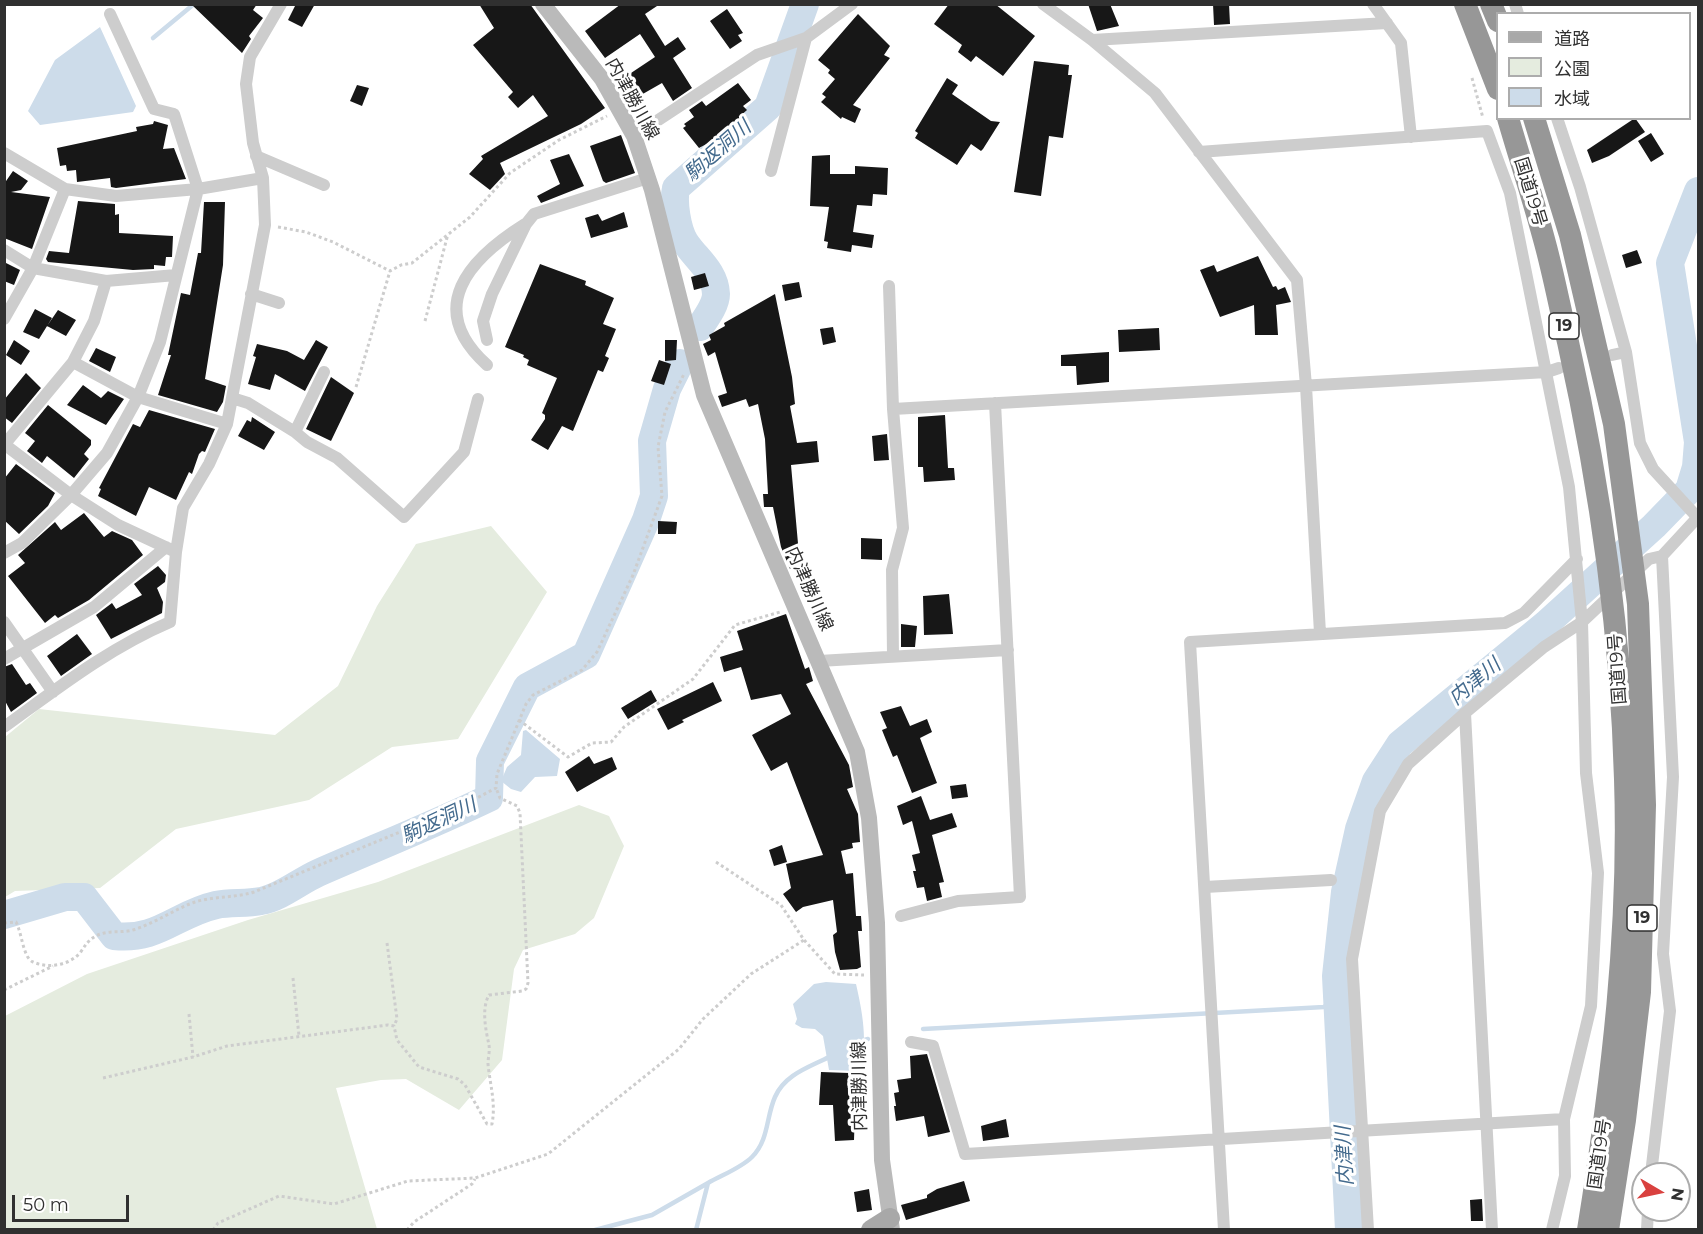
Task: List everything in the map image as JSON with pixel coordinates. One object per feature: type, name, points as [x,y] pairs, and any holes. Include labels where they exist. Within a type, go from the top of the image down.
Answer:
[{"type":"highway","points":[[1465,4],[1496,86]]},
{"type":"highway","points":[[1491,4],[1496,18]]},
{"type":"highway","name":"国道19号","points":[[1509,120],[1546,245],[1588,430],[1614,611],[1625,778],[1625,852],[1611,1081],[1588,1230]]},
{"type":"highway","name":"国道19号","points":[[1535,120],[1570,235],[1614,424],[1638,604],[1645,805],[1640,992],[1625,1120],[1608,1230]]},
{"type":"main road","name":"内津勝川線","points":[[543,4],[602,79],[634,136],[648,178],[704,396],[857,752],[869,819],[877,923],[882,1160],[891,1224]]},
{"type":"main road","points":[[871,1230],[891,1224]]},
{"type":"street","points":[[4,727],[98,659],[138,636],[170,622],[171,549],[183,508],[209,464],[227,424],[265,225],[263,178],[256,156],[246,84],[250,57],[281,4]]},
{"type":"street","points":[[634,136],[757,55],[806,38],[852,4]]},
{"type":"street","points":[[1043,4],[1092,40],[1155,93],[1297,280],[1306,386],[1320,633]]},
{"type":"street","points":[[1373,4],[1401,44],[1411,137]]},
{"type":"street","points":[[4,554],[22,543],[71,495],[107,453],[138,397],[160,342],[198,189],[174,114],[154,109],[110,14]]},
{"type":"street","points":[[1092,40],[1387,23]]},
{"type":"street","points":[[771,171],[806,38]]},
{"type":"street","points":[[1368,1230],[1364,1130],[1352,959],[1380,811],[1408,764],[1465,713],[1649,559],[1662,556],[1696,515],[1653,469],[1640,444],[1626,352],[1580,187],[1558,120]]},
{"type":"street","points":[[1199,152],[1487,131],[1510,193],[1553,370],[1569,488],[1577,559],[1576,575],[1582,615],[1586,773],[1598,873],[1591,1006],[1564,1119],[1566,1176],[1552,1230]]},
{"type":"street","points":[[4,153],[65,189],[116,196],[198,189],[263,178]]},
{"type":"street","points":[[256,156],[324,185]]},
{"type":"street","points":[[487,340],[483,321],[492,294],[526,224],[534,214],[648,178]]},
{"type":"street","points":[[4,319],[33,268],[65,189]]},
{"type":"street","points":[[487,365],[465,341],[457,305],[459,286],[469,269],[497,242],[526,224]]},
{"type":"street","points":[[4,250],[33,268],[106,281],[176,275]]},
{"type":"street","points":[[106,281],[94,321],[73,363],[5,444],[71,495],[118,525],[171,549]]},
{"type":"street","points":[[889,286],[893,409],[903,528],[892,570],[893,656]]},
{"type":"street","points":[[251,294],[279,303]]},
{"type":"street","points":[[1612,355],[1626,352]]},
{"type":"street","points":[[73,363],[138,397],[227,424]]},
{"type":"street","points":[[893,409],[1553,370]]},
{"type":"street","points":[[295,432],[324,372]]},
{"type":"street","points":[[232,398],[248,403],[307,442],[337,458],[404,517],[464,452],[478,399]]},
{"type":"street","points":[[901,915],[958,901],[1020,897],[995,404]]},
{"type":"street","points":[[4,659],[26,649],[94,607],[171,549]]},
{"type":"street","points":[[1652,1162],[1670,1011],[1663,954],[1673,777],[1662,556]]},
{"type":"street","points":[[1224,1230],[1190,642],[1505,623],[1524,613],[1577,559]]},
{"type":"street","points":[[4,622],[26,649],[53,692]]},
{"type":"street","points":[[819,661],[1008,650]]},
{"type":"street","points":[[1465,713],[1492,1230]]},
{"type":"street","points":[[1205,887],[1331,880]]},
{"type":"street","points":[[911,1042],[933,1046],[965,1154],[1564,1119]]},
{"type":"path","points":[[1472,77],[1487,131]]},
{"type":"path","points":[[356,387],[390,271],[400,265],[412,263],[470,217],[510,173],[559,140],[597,123],[619,109]]},
{"type":"path","points":[[265,225],[315,235],[390,271]]},
{"type":"path","points":[[425,321],[448,234]]},
{"type":"path","points":[[387,943],[397,1018],[394,1026],[397,1041],[419,1067],[458,1079],[465,1085],[487,1124],[492,1124],[495,1109],[488,1062],[489,1046],[484,1033],[486,1001],[489,995],[522,991],[526,989],[528,983],[520,813],[517,806],[500,798],[494,789],[497,774],[526,704],[533,695],[582,670],[597,652],[633,575],[662,496],[658,447],[665,412],[680,378],[695,363]]},
{"type":"path","points":[[519,720],[568,757],[592,743],[611,742],[624,727],[693,679],[735,625],[796,608]]},
{"type":"path","points":[[4,990],[53,966],[71,960],[96,936],[114,930],[138,929],[199,901],[236,898],[254,892],[456,809],[494,789]]},
{"type":"path","points":[[716,861],[781,905],[804,940],[835,974],[878,975]]},
{"type":"path","points":[[4,923],[16,922],[23,936],[25,953],[29,960],[53,966]]},
{"type":"path","points":[[213,1230],[218,1223],[279,1196],[334,1204],[408,1181],[475,1178],[548,1154],[679,1049],[703,1018],[751,974],[804,940]]},
{"type":"path","points":[[292,978],[299,1037]]},
{"type":"path","points":[[189,1014],[194,1057]]},
{"type":"path","points":[[103,1078],[194,1057],[227,1046],[394,1026]]},
{"type":"path","points":[[407,1230],[414,1222],[472,1184],[475,1178]]},
{"type":"green space","points":[[491,526],[547,592],[458,739],[392,747],[309,800],[176,829],[100,888],[15,891],[5,897],[5,737],[39,709],[275,735],[338,686],[377,606],[416,544]]},
{"type":"green space","points":[[579,805],[609,816],[624,846],[594,918],[575,934],[523,950],[514,969],[502,1060],[459,1110],[406,1079],[381,1080],[336,1088],[377,1229],[5,1229],[5,1016],[87,974],[248,920],[378,882]]},
{"type":"water","points":[[100,27],[136,106],[133,112],[40,125],[28,111],[55,60]]},
{"type":"water","points":[[526,730],[560,759],[557,776],[535,777],[521,792],[511,789],[501,781],[507,767],[521,755],[523,731]]},
{"type":"water","points":[[826,982],[856,984],[864,1039],[859,1071],[829,1070],[823,1036],[815,1029],[802,1028],[795,1024],[797,1019],[793,1004],[814,984]]},
{"type":"building","points":[[191,4],[257,4],[253,10],[263,18],[249,36],[251,39],[242,53]]},
{"type":"building","points":[[296,4],[315,4],[302,27],[288,20]]},
{"type":"building","points":[[479,4],[530,4],[605,108],[581,124],[500,163],[505,174],[490,190],[469,174],[483,159],[481,156],[548,116],[533,95],[518,108],[508,97],[513,92],[473,45],[494,28]]},
{"type":"building","points":[[621,4],[660,4],[645,14],[665,46],[678,37],[686,49],[673,58],[692,88],[673,101],[662,83],[634,99],[619,81],[655,57],[640,34],[605,58],[585,31]]},
{"type":"building","points":[[949,4],[995,4],[1035,36],[1003,76],[976,56],[971,62],[958,52],[962,45],[934,24]]},
{"type":"building","points":[[1088,4],[1110,4],[1119,26],[1097,31]]},
{"type":"building","points":[[1213,4],[1229,4],[1230,24],[1214,25]]},
{"type":"building","points":[[727,9],[743,33],[738,35],[742,41],[730,49],[710,21]]},
{"type":"building","points":[[858,14],[890,46],[884,55],[890,58],[853,105],[861,109],[855,123],[842,117],[841,119],[821,102],[826,97],[822,94],[835,79],[828,73],[830,70],[818,60]]},
{"type":"building","points":[[1034,61],[1069,65],[1068,75],[1072,75],[1063,138],[1049,136],[1041,196],[1014,192]]},
{"type":"building","points":[[947,78],[958,85],[952,94],[991,121],[1000,122],[981,151],[971,144],[957,165],[915,138],[918,133],[915,131]]},
{"type":"building","points":[[738,83],[751,100],[743,106],[747,110],[739,117],[742,120],[725,134],[699,148],[683,128],[686,126],[684,124],[694,117],[689,110],[702,101],[706,106]]},
{"type":"building","points":[[357,85],[369,88],[362,106],[350,101]]},
{"type":"building","points":[[1632,120],[1636,120],[1645,132],[1609,156],[1592,163],[1587,150]]},
{"type":"building","points":[[154,121],[168,125],[163,149],[174,148],[186,179],[116,188],[111,187],[110,178],[77,182],[76,170],[67,171],[66,165],[60,166],[57,148],[137,131],[136,127],[153,124]]},
{"type":"building","points":[[1651,133],[1664,154],[1651,162],[1638,141]]},
{"type":"building","points":[[621,135],[635,173],[606,183],[603,181],[590,146]]},
{"type":"building","points":[[569,154],[584,186],[541,203],[537,196],[560,184],[550,160]]},
{"type":"building","points":[[830,155],[830,174],[855,174],[855,166],[888,168],[887,195],[873,194],[872,206],[857,205],[853,232],[874,235],[872,248],[852,245],[851,252],[827,248],[828,242],[824,241],[829,207],[810,206],[812,156]]},
{"type":"building","points":[[13,171],[28,181],[21,190],[11,192],[50,197],[32,249],[4,238],[4,184]]},
{"type":"building","points":[[78,201],[115,204],[115,215],[119,214],[119,233],[173,236],[172,257],[166,257],[165,266],[154,265],[154,269],[133,270],[48,262],[46,259],[49,251],[69,253]]},
{"type":"building","points":[[204,202],[225,202],[223,265],[205,379],[226,386],[223,402],[217,412],[158,395],[171,355],[168,355],[181,293],[190,295],[198,253],[201,253]]},
{"type":"building","points":[[624,212],[628,227],[591,238],[585,218],[598,214],[602,221]]},
{"type":"building","points":[[1637,250],[1642,263],[1626,268],[1622,255]]},
{"type":"building","points":[[1258,256],[1273,287],[1276,286],[1278,290],[1285,287],[1291,302],[1276,305],[1278,335],[1255,335],[1254,305],[1220,317],[1200,270],[1214,265],[1217,272]]},
{"type":"building","points":[[4,262],[20,270],[14,285],[4,281]]},
{"type":"building","points":[[540,264],[586,281],[585,285],[614,298],[603,324],[616,329],[605,356],[609,358],[603,372],[598,370],[573,431],[562,426],[548,450],[531,440],[545,419],[542,413],[557,378],[527,365],[529,360],[523,357],[524,355],[505,347]]},
{"type":"building","points":[[705,273],[709,286],[694,290],[691,277]]},
{"type":"building","points":[[799,282],[802,297],[785,301],[782,285]]},
{"type":"building","points":[[775,294],[792,377],[795,404],[790,406],[797,443],[817,441],[819,462],[791,465],[800,566],[790,569],[781,547],[773,507],[764,507],[763,494],[768,494],[765,439],[758,404],[749,407],[746,399],[722,407],[718,396],[727,393],[715,352],[708,356],[703,344],[711,340],[709,335],[725,326],[724,323]]},
{"type":"building","points":[[35,309],[52,318],[39,339],[23,332]]},
{"type":"building","points":[[58,310],[76,320],[66,336],[47,326]]},
{"type":"building","points":[[833,327],[836,342],[823,345],[820,329]]},
{"type":"building","points":[[1159,328],[1160,350],[1119,352],[1118,330]]},
{"type":"building","points":[[14,340],[30,351],[21,365],[6,355]]},
{"type":"building","points":[[316,340],[328,347],[305,391],[275,374],[270,390],[248,384],[256,357],[253,356],[257,344],[287,351],[304,360]]},
{"type":"building","points":[[665,340],[677,340],[676,360],[665,361]]},
{"type":"building","points":[[96,348],[116,357],[110,372],[89,361]]},
{"type":"building","points":[[1109,352],[1109,382],[1077,385],[1076,366],[1061,366],[1061,355]]},
{"type":"building","points":[[659,360],[671,364],[664,385],[651,381]]},
{"type":"building","points":[[26,373],[41,388],[12,423],[4,417],[4,400]]},
{"type":"building","points":[[331,377],[354,393],[331,441],[306,429]]},
{"type":"building","points":[[83,385],[101,398],[108,391],[124,399],[106,425],[67,405]]},
{"type":"building","points":[[48,405],[91,440],[91,445],[84,454],[89,459],[74,478],[47,456],[42,463],[27,451],[35,441],[25,433]]},
{"type":"building","points":[[149,410],[215,429],[205,452],[202,451],[199,454],[192,474],[189,472],[176,500],[149,487],[136,516],[98,496],[101,489],[99,488],[133,424],[140,427]]},
{"type":"building","points":[[945,415],[948,468],[954,468],[955,480],[924,482],[923,467],[918,467],[918,417]]},
{"type":"building","points":[[252,417],[275,432],[264,450],[238,436],[247,420],[251,422]]},
{"type":"building","points":[[887,434],[889,460],[874,461],[872,436]]},
{"type":"building","points":[[16,464],[55,493],[48,506],[19,534],[4,520],[4,479]]},
{"type":"building","points":[[84,513],[104,537],[112,531],[132,540],[143,555],[89,600],[58,618],[55,615],[45,623],[8,576],[25,563],[18,555],[55,522],[61,530]]},
{"type":"building","points":[[658,521],[677,522],[676,534],[658,534]]},
{"type":"building","points":[[861,538],[882,539],[882,560],[861,559]]},
{"type":"building","points":[[158,566],[166,575],[165,582],[157,588],[163,602],[162,613],[111,639],[96,615],[112,603],[116,609],[142,595],[134,584]]},
{"type":"building","points":[[949,594],[953,634],[924,635],[923,596]]},
{"type":"building","points":[[786,614],[805,669],[809,667],[813,681],[806,684],[849,765],[853,787],[847,789],[858,814],[860,842],[852,843],[853,848],[841,851],[846,874],[853,873],[856,916],[861,916],[862,931],[858,931],[861,967],[857,969],[840,970],[833,935],[837,932],[833,900],[803,907],[796,912],[783,894],[791,888],[786,864],[823,855],[787,762],[771,771],[752,735],[791,714],[781,694],[751,700],[741,667],[724,672],[720,657],[743,650],[737,631]]},
{"type":"building","points":[[901,624],[917,626],[915,647],[901,647]]},
{"type":"building","points":[[77,634],[92,654],[61,676],[47,656]]},
{"type":"building","points":[[12,664],[26,685],[30,683],[37,693],[11,712],[4,699],[4,667]]},
{"type":"building","points":[[713,682],[722,701],[682,720],[684,722],[668,730],[657,709]]},
{"type":"building","points":[[651,690],[657,701],[628,719],[621,708]]},
{"type":"building","points":[[901,706],[910,726],[927,719],[932,732],[920,738],[937,783],[912,793],[897,755],[893,757],[882,730],[887,728],[880,712]]},
{"type":"building","points":[[589,756],[594,764],[612,757],[617,769],[577,792],[565,772]]},
{"type":"building","points":[[966,784],[968,797],[952,799],[950,786]]},
{"type":"building","points":[[921,796],[930,820],[952,813],[957,827],[932,835],[944,882],[939,883],[942,897],[927,901],[924,887],[917,888],[913,871],[916,871],[912,855],[920,853],[912,821],[903,825],[897,806]]},
{"type":"building","points":[[782,845],[787,862],[774,866],[769,850]]},
{"type":"building","points":[[927,1054],[950,1132],[928,1137],[924,1116],[896,1121],[894,1106],[896,1106],[894,1093],[899,1092],[897,1080],[911,1078],[910,1056]]},
{"type":"building","points":[[821,1072],[849,1073],[849,1080],[853,1080],[853,1085],[863,1085],[861,1109],[855,1109],[854,1140],[835,1141],[833,1105],[819,1105]]},
{"type":"building","points":[[1006,1119],[1009,1137],[983,1141],[981,1126]]},
{"type":"building","points":[[964,1181],[970,1201],[906,1220],[901,1205],[927,1198],[927,1195],[937,1189]]},
{"type":"building","points":[[869,1189],[872,1210],[857,1212],[854,1192]]},
{"type":"building","points":[[1482,1199],[1483,1221],[1471,1221],[1470,1200]]},
{"type":"waterway","points":[[153,38],[194,4]]},
{"type":"waterway","name":"駒返洞川","points":[[700,327],[714,303],[715,286],[709,272],[682,237],[676,215],[676,188],[768,107],[805,4]]},
{"type":"waterway","name":"内津川","points":[[1349,1230],[1336,976],[1345,892],[1359,829],[1376,781],[1400,744],[1546,624],[1654,526],[1689,490],[1696,467],[1698,442],[1670,263],[1698,191]]},
{"type":"waterway","name":"駒返洞川","points":[[4,915],[65,897],[84,897],[114,936],[143,935],[202,909],[216,905],[268,899],[318,873],[489,798],[490,761],[527,687],[586,655],[646,520],[654,496],[652,441],[667,389],[680,363]]},
{"type":"waterway","points":[[1689,490],[1698,499]]},
{"type":"waterway","points":[[923,1029],[1324,1007],[1336,997]]},
{"type":"waterway","points":[[858,1042],[868,1039]]},
{"type":"waterway","points":[[696,1230],[708,1183],[742,1165],[752,1157],[762,1143],[772,1105],[779,1089],[791,1077],[829,1057]]},
{"type":"waterway","points":[[595,1230],[652,1215],[708,1183]]}]
